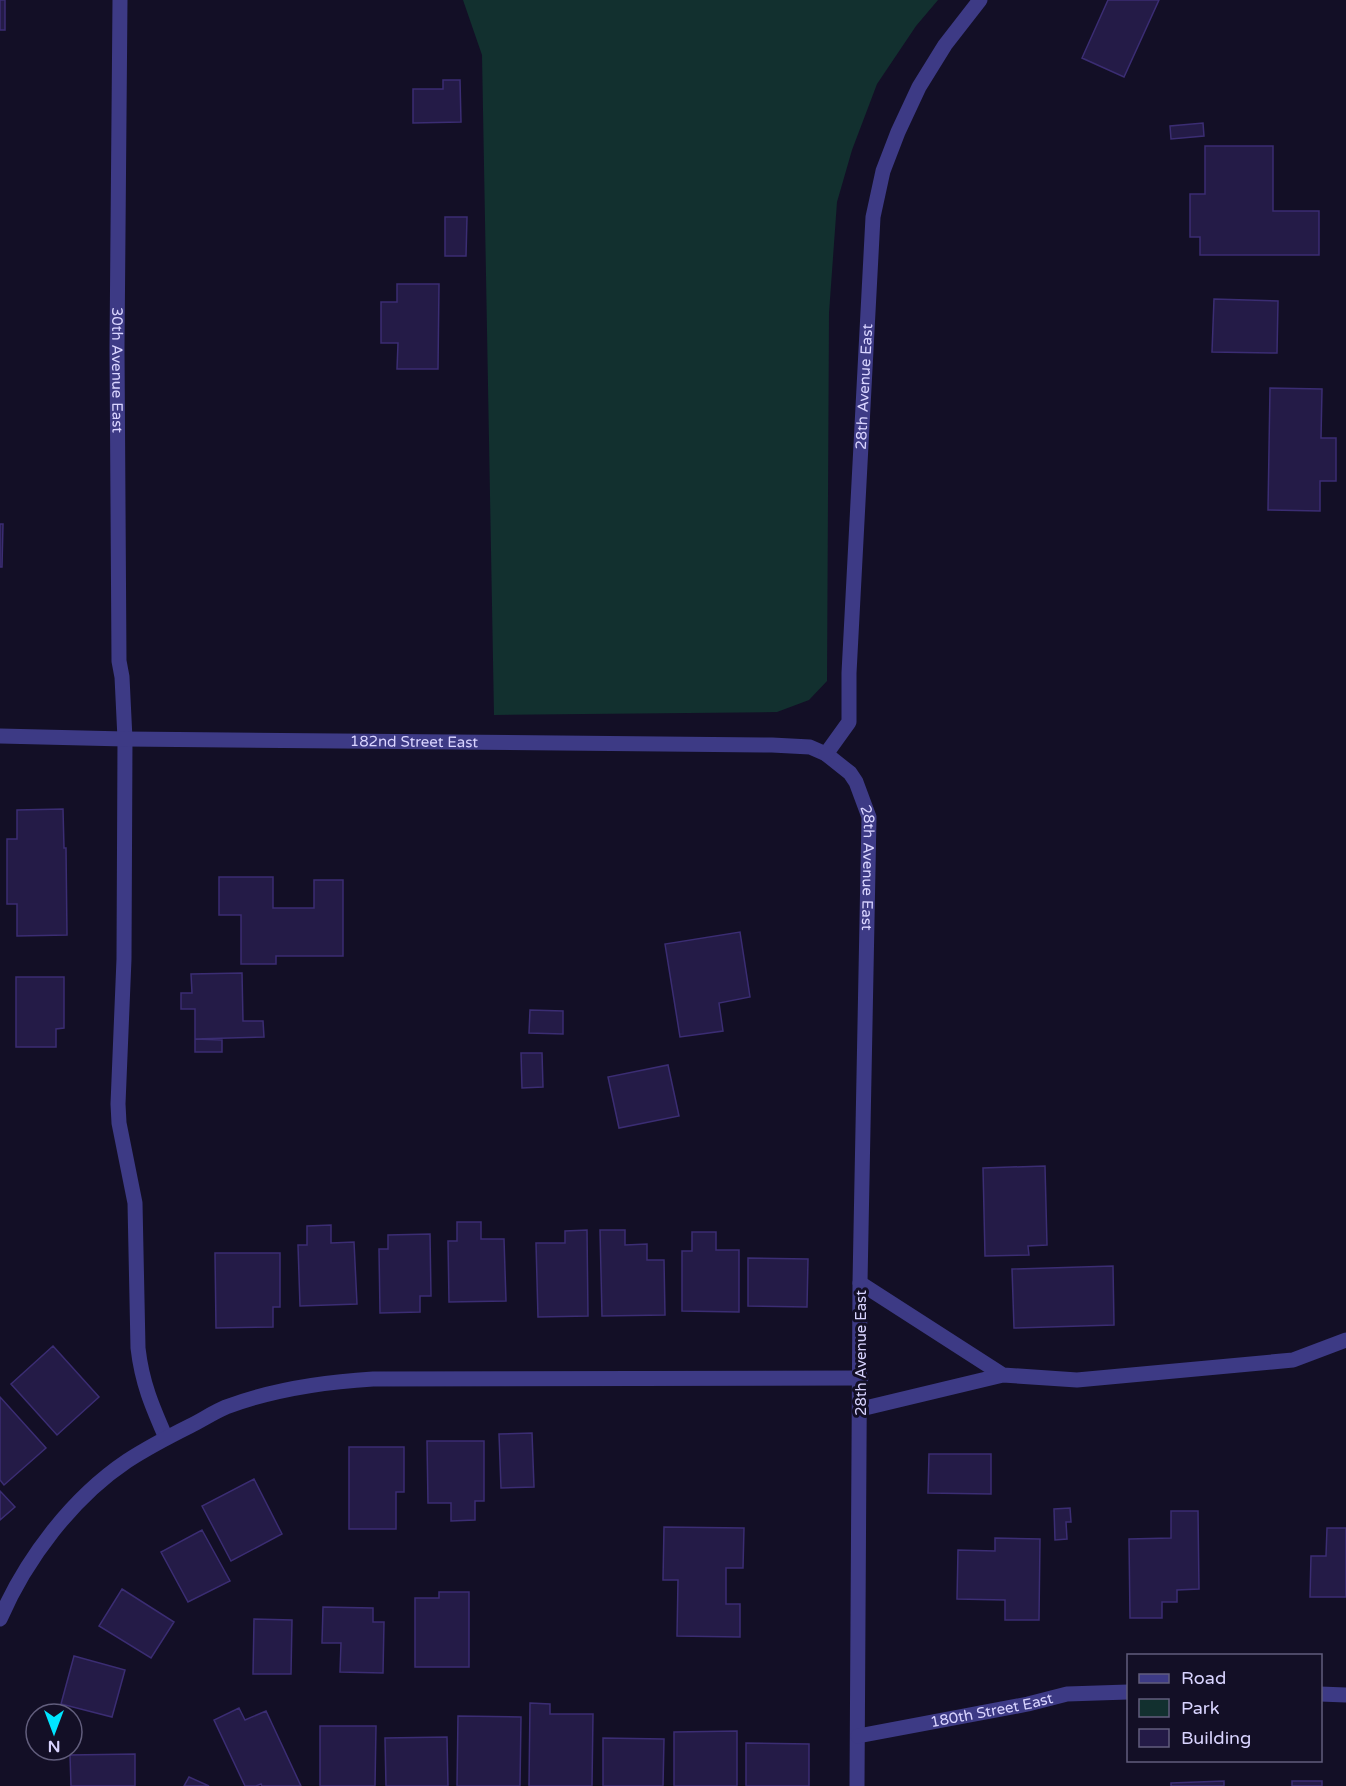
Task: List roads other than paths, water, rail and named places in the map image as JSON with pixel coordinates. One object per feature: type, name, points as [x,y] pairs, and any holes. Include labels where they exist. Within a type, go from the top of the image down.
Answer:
[{"type":"street","name":"30th Avenue East","points":[[120,0],[117,348],[118,661],[122,677],[125,739],[124,959],[119,1113],[135,1203],[140,1369],[143,1384],[166,1438]]},
{"type":"street","name":"28th Avenue East","points":[[857,1786],[861,1283],[869,817],[856,782],[850,773],[826,753],[849,722],[849,674],[873,217],[883,171],[898,132],[920,87],[945,45],[980,0]]},
{"type":"street","name":"182nd Street East","points":[[0,736],[772,745],[810,747],[826,753]]},
{"type":"street","points":[[861,1283],[1003,1375]]},
{"type":"street","points":[[861,1409],[1003,1375],[1077,1380],[1293,1360],[1346,1340]]},
{"type":"street","points":[[0,1619],[31,1560],[75,1505],[125,1462],[166,1438],[226,1408],[273,1393],[333,1382],[373,1379],[861,1378]]},
{"type":"street","name":"180th Street East","points":[[858,1736],[1028,1704],[1067,1694],[1127,1692]]},
{"type":"street","points":[[1322,1694],[1346,1695]]}]
